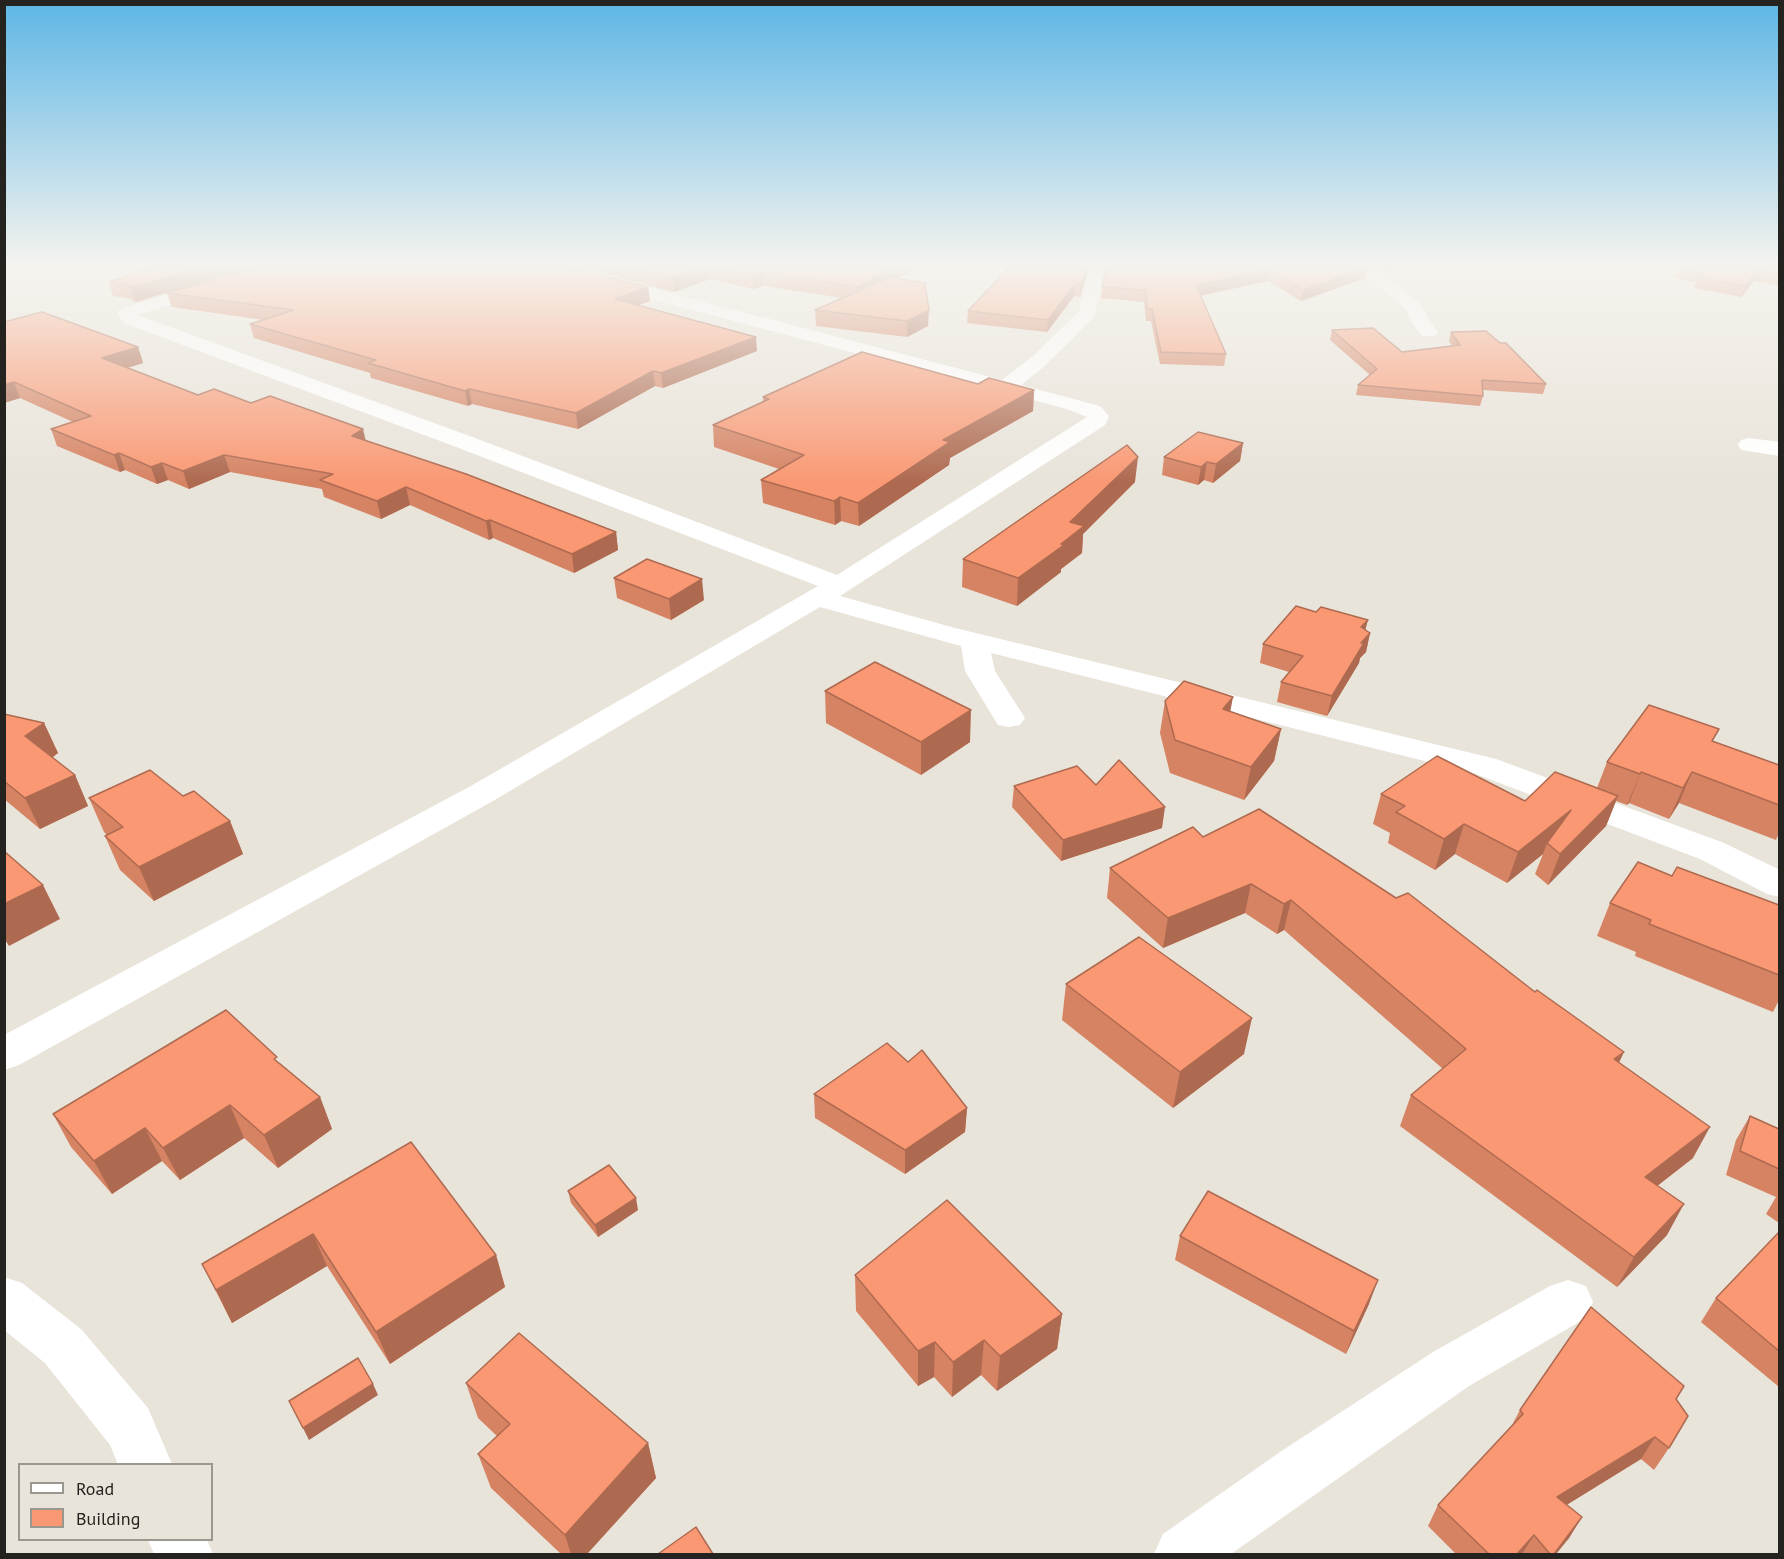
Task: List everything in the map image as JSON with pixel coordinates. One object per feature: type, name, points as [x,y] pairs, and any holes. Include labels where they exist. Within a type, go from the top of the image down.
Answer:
[{"type":"street","points":[[181,338],[459,440],[828,591],[974,641],[1484,766],[1712,851],[1779,885]]},
{"type":"street","points":[[4,1054],[482,794],[828,591],[1097,420],[1098,416],[1092,411],[816,338]]},
{"type":"street","points":[[1005,388],[1040,360],[1063,338]]},
{"type":"street","points":[[1749,445],[1779,449]]},
{"type":"street","points":[[974,641],[981,671],[1009,718]]},
{"type":"street","points":[[4,1299],[63,1346],[129,1427],[145,1463]]},
{"type":"street","points":[[1183,1554],[1299,1471],[1451,1369],[1568,1302]]},
{"type":"building","points":[[4,338],[113,338],[138,347],[102,358],[198,395],[214,389],[251,403],[270,396],[363,429],[352,436],[466,474],[616,532],[572,554],[406,487],[377,501],[320,480],[333,474],[224,455],[183,471],[162,463],[151,467],[119,453],[114,455],[51,429],[91,416],[14,382],[4,385]]},
{"type":"building","points":[[298,338],[754,338],[661,373],[653,371],[576,413],[469,389],[465,391],[368,363],[376,360]]},
{"type":"building","points":[[1158,338],[1219,338],[1226,354],[1161,352]]},
{"type":"building","points":[[1341,338],[1385,338],[1402,352],[1460,345],[1455,338],[1494,338],[1500,343],[1506,343],[1546,384],[1482,380],[1483,396],[1358,385],[1377,369]]},
{"type":"building","points":[[862,352],[978,384],[989,378],[1034,390],[943,440],[950,442],[858,503],[840,497],[834,501],[761,480],[804,455],[713,425],[769,399],[763,397]]},
{"type":"building","points":[[1198,432],[1243,443],[1216,464],[1207,462],[1201,467],[1164,457]]},
{"type":"building","points":[[1127,445],[1138,457],[1070,522],[1084,526],[1061,544],[1064,545],[1018,578],[963,559]]},
{"type":"building","points":[[647,559],[702,579],[669,599],[614,578]]},
{"type":"building","points":[[1296,606],[1316,612],[1321,607],[1368,620],[1361,627],[1370,633],[1361,643],[1364,643],[1332,696],[1281,682],[1303,656],[1263,644]]},
{"type":"building","points":[[875,662],[971,710],[921,742],[825,691]]},
{"type":"building","points":[[1184,681],[1233,697],[1223,709],[1281,729],[1251,767],[1175,740],[1165,701]]},
{"type":"building","points":[[1649,705],[1719,729],[1712,741],[1779,765],[1779,805],[1692,772],[1683,788],[1607,762]]},
{"type":"building","points":[[4,714],[44,723],[25,736],[75,775],[25,798],[4,781]]},
{"type":"building","points":[[1437,756],[1525,801],[1555,772],[1618,796],[1560,854],[1547,843],[1571,810],[1518,852],[1464,824],[1444,839],[1396,812],[1405,806],[1381,794]]},
{"type":"building","points":[[1119,760],[1165,807],[1063,840],[1014,786],[1077,766],[1096,785]]},
{"type":"building","points":[[150,770],[183,796],[194,791],[230,821],[139,867],[105,836],[123,827],[89,798]]},
{"type":"building","points":[[1259,809],[1396,898],[1408,893],[1535,992],[1537,990],[1624,1052],[1614,1059],[1710,1127],[1645,1177],[1684,1204],[1634,1257],[1411,1095],[1466,1049],[1291,900],[1284,904],[1251,884],[1168,918],[1110,868],[1193,827],[1203,837]]},
{"type":"building","points":[[4,851],[43,885],[4,904]]},
{"type":"building","points":[[1638,862],[1672,876],[1677,867],[1779,905],[1779,975],[1649,924],[1651,920],[1610,903]]},
{"type":"building","points":[[1139,937],[1252,1018],[1180,1072],[1066,984]]},
{"type":"building","points":[[226,1010],[277,1057],[274,1059],[320,1097],[264,1135],[230,1105],[163,1148],[145,1128],[94,1161],[53,1114]]},
{"type":"building","points":[[887,1043],[908,1062],[922,1050],[967,1108],[905,1150],[814,1094]]},
{"type":"building","points":[[1750,1116],[1779,1129],[1779,1169],[1740,1151]]},
{"type":"building","points":[[411,1142],[496,1255],[376,1332],[313,1234],[216,1290],[202,1264]]},
{"type":"building","points":[[609,1165],[636,1198],[595,1225],[568,1191]]},
{"type":"building","points":[[1208,1191],[1378,1280],[1354,1331],[1180,1236]]},
{"type":"building","points":[[947,1200],[1062,1314],[1000,1356],[984,1340],[953,1362],[935,1342],[918,1351],[855,1275]]},
{"type":"building","points":[[1779,1232],[1779,1351],[1716,1298]]},
{"type":"building","points":[[1591,1307],[1684,1386],[1676,1399],[1688,1416],[1669,1448],[1655,1437],[1557,1497],[1582,1517],[1554,1554],[1550,1554],[1534,1535],[1517,1554],[1489,1554],[1438,1505],[1523,1414],[1520,1410]]},
{"type":"building","points":[[519,1333],[648,1443],[565,1535],[478,1454],[510,1424],[466,1383]]},
{"type":"building","points":[[358,1358],[373,1384],[303,1428],[289,1401]]},
{"type":"building","points":[[696,1527],[713,1554],[658,1554]]}]
